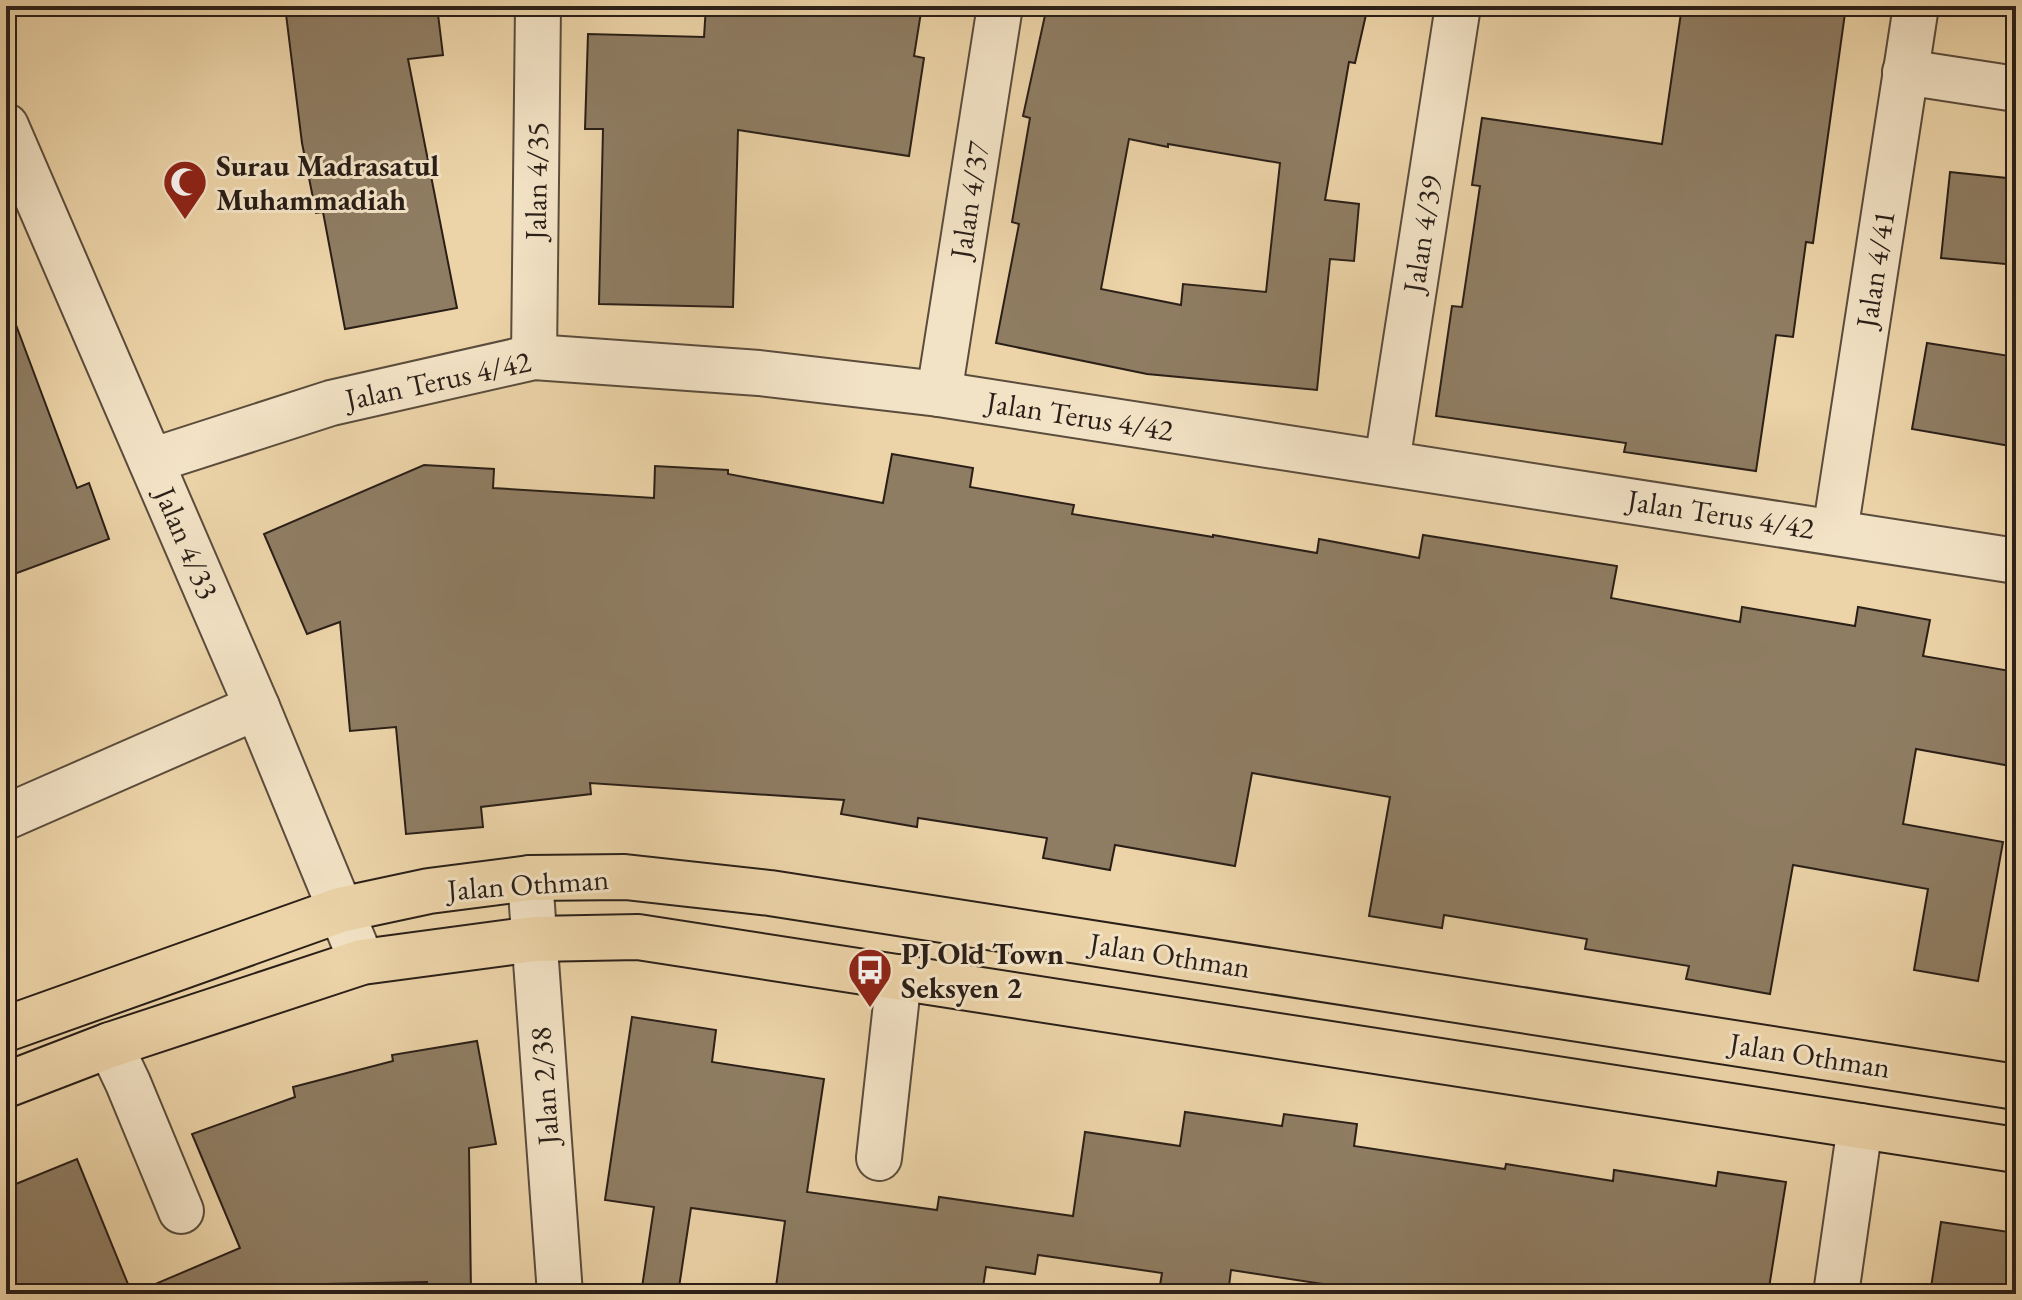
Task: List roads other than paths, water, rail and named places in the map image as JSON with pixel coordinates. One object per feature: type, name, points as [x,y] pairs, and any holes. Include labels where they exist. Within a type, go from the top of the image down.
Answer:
[{"type":"main road","name":"Jalan Othman","points":[[6,1029],[340,910],[429,891],[530,878],[625,877],[770,893],[2016,1087]]},
{"type":"main road","name":"Jalan Othman","points":[[6,1085],[110,1045],[362,962],[534,939],[638,937],[2016,1150]]},
{"type":"street","name":"Jalan 4/35","points":[[534,357],[538,6]]},
{"type":"street","name":"Jalan 4/37","points":[[939,394],[1000,6]]},
{"type":"street","name":"Jalan 4/39","points":[[1387,462],[1458,6]]},
{"type":"street","name":"Jalan 4/41","points":[[1835,532],[1916,6]]},
{"type":"street","points":[[1905,72],[2016,89]]},
{"type":"street","name":"Jalan 4/33","points":[[6,126],[257,707],[362,962]]},
{"type":"street","name":"Jalan Terus 4/42","points":[[151,461],[331,403],[534,357],[759,373],[939,394],[2016,561]]},
{"type":"street","points":[[6,817],[257,707]]},
{"type":"street","name":"Jalan 2/38","points":[[530,878],[560,1294]]},
{"type":"street","points":[[879,1158],[899,977]]},
{"type":"street","points":[[110,1045],[181,1211]]},
{"type":"street","points":[[1836,1294],[1860,1126]]},
{"type":"place","name":"Surau Madrasatul Muhammadiah","points":[[185,221]]},
{"type":"place","name":"PJ Old Town Seksyen 2","points":[[870,1009]]}]
